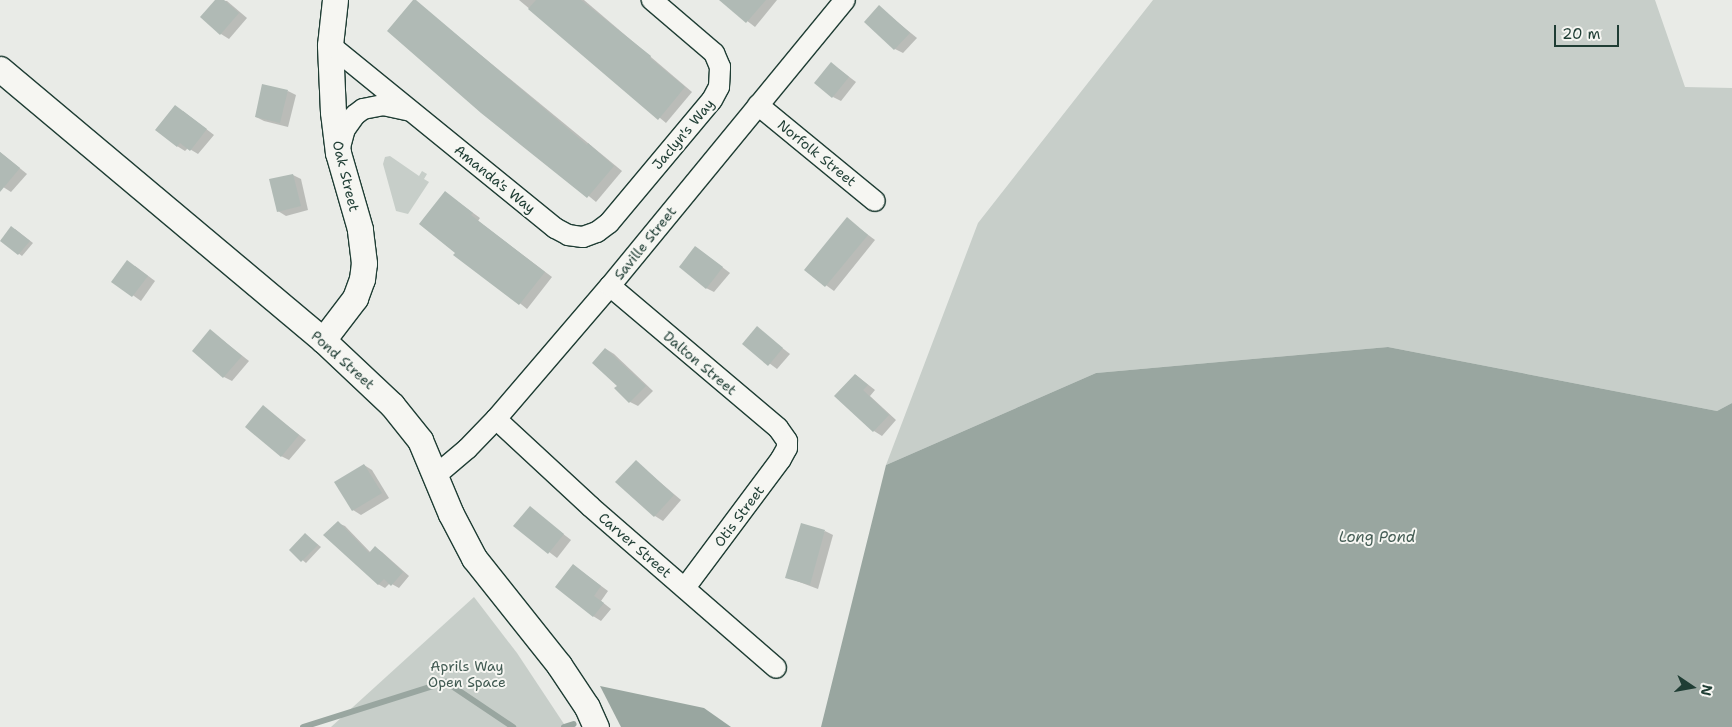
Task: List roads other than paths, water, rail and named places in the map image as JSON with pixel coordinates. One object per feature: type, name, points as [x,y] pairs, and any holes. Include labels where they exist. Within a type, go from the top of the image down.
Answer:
[{"type":"street","name":"Oak Street","points":[[323,340],[355,298],[364,270],[360,228],[338,153],[332,102],[330,45],[334,0]]},
{"type":"street","name":"Jaclyn's Way","points":[[583,237],[597,232],[609,223],[712,100],[719,87],[720,67],[714,53],[652,0]]},
{"type":"street","name":"Saville Street","points":[[435,476],[467,449],[496,419],[610,286],[845,0]]},
{"type":"street","name":"Amanda's Way","points":[[330,45],[555,228],[568,235],[583,237]]},
{"type":"street","name":"Pond Street","points":[[0,69],[323,340],[392,405],[412,427],[451,514],[474,558],[559,665],[583,701],[596,727]]},
{"type":"street","name":"Amanda's Way","points":[[338,153],[345,129],[355,115],[363,109],[388,105],[412,112]]},
{"type":"street","name":"Norfolk Street","points":[[758,105],[875,201]]},
{"type":"street","name":"Dalton Street","points":[[610,286],[778,428],[787,441]]},
{"type":"street","name":"Carver Street","points":[[496,419],[591,507],[776,668]]},
{"type":"street","name":"Otis Street","points":[[685,588],[782,459],[787,448],[787,441]]},
{"type":"water","name":"Long Pond","points":[[1388,347],[1717,411],[1732,403],[1732,727],[821,727],[886,465],[1096,373]]},
{"type":"water","points":[[600,686],[704,708],[731,727],[621,727]]},
{"type":"waterway","points":[[303,727],[446,682],[513,727]]},
{"type":"waterway","points":[[564,727],[574,724]]},
{"type":"park label","name":"Aprils Way Open Space","points":[[467,674]]}]
